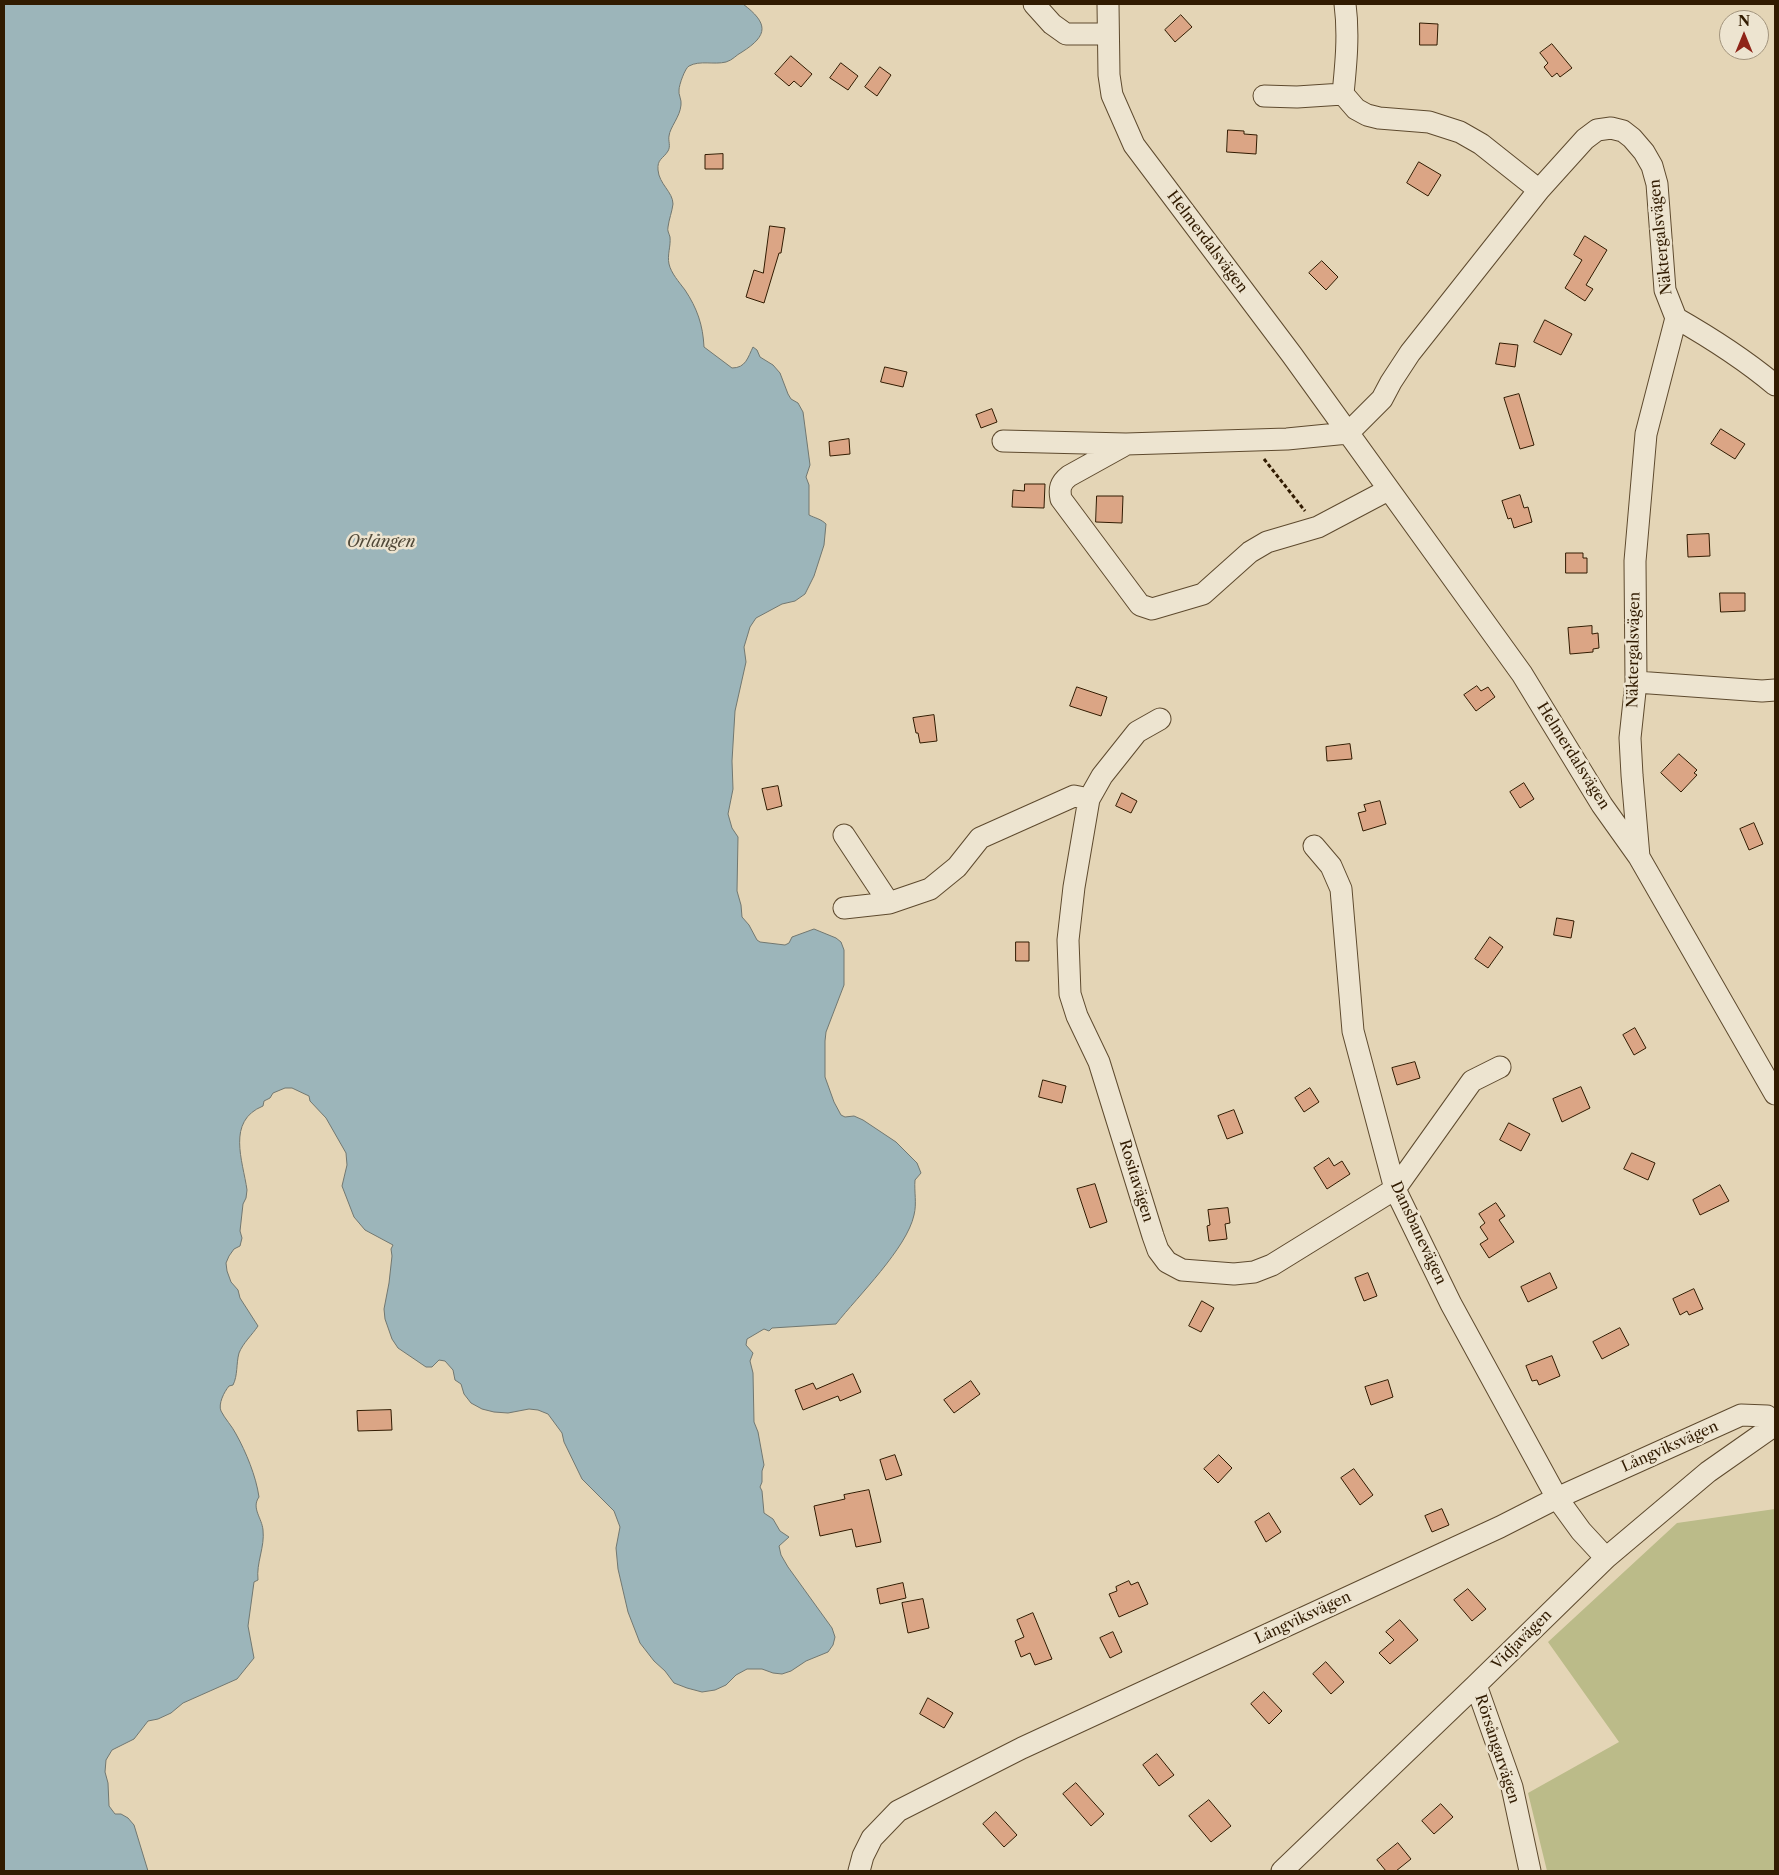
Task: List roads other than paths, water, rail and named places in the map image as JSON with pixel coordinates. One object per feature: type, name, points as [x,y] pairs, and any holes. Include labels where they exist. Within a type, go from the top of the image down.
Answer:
[{"type":"street","points":[[1034,4],[1052,24],[1066,34],[1108,34]]},
{"type":"street","name":"Helmerdalsvägen","points":[[1108,4],[1109,75],[1112,95],[1134,145],[1286,347],[1522,674],[1602,805],[1639,857],[1775,1094]]},
{"type":"street","points":[[1345,4],[1348,23],[1348,47],[1343,94],[1356,109],[1367,115],[1379,118],[1429,122],[1460,132],[1481,144],[1539,190]]},
{"type":"street","points":[[1264,96],[1297,97],[1343,94]]},
{"type":"street","name":"Näktergalsvägen","points":[[1348,433],[1382,399],[1390,382],[1410,352],[1539,190],[1585,139],[1597,130],[1611,128],[1622,131],[1632,138],[1644,152],[1652,166],[1657,184],[1665,290],[1676,318],[1646,434],[1636,561],[1636,682],[1630,738],[1639,857]]},
{"type":"street","points":[[1676,318],[1732,352],[1775,385]]},
{"type":"street","points":[[1003,441],[1126,444],[1287,440],[1348,433]]},
{"type":"street","points":[[1126,444],[1069,476],[1062,482],[1059,492],[1061,499],[1140,605],[1152,609],[1203,594],[1250,552],[1267,542],[1318,527],[1388,490]]},
{"type":"street","points":[[1636,682],[1762,691],[1775,690]]},
{"type":"street","name":"Rositavägen","points":[[1160,719],[1137,732],[1102,776],[1089,799],[1074,887],[1068,940],[1070,994],[1077,1016],[1099,1062],[1152,1236],[1158,1250],[1167,1262],[1182,1270],[1234,1274],[1254,1272],[1272,1265],[1395,1189],[1472,1081],[1500,1067]]},
{"type":"street","points":[[844,908],[889,903],[930,889],[957,867],[980,838],[1074,796],[1089,799]]},
{"type":"street","points":[[844,835],[889,903]]},
{"type":"street","name":"Dansbanevägen","points":[[1314,846],[1332,866],[1340,889],[1353,1031],[1395,1189],[1455,1312],[1557,1498],[1581,1531],[1606,1558]]},
{"type":"street","name":"Långviksvägen","points":[[859,1871],[863,1856],[872,1838],[898,1811],[1030,1744],[1500,1527],[1557,1498],[1740,1415],[1767,1416],[1775,1426]]},
{"type":"street","name":"Vidjavägen","points":[[1282,1871],[1606,1558],[1708,1472],[1775,1426]]},
{"type":"street","name":"Rörsångarvägen","points":[[1476,1685],[1512,1787],[1530,1871]]},
{"type":"water","name":"Orlången","points":[[4,4],[743,4],[757,17],[761,23],[761,34],[751,46],[728,61],[693,64],[686,70],[679,88],[681,103],[670,133],[669,149],[659,161],[658,166],[659,175],[671,196],[673,204],[668,228],[670,237],[669,264],[673,274],[696,310],[701,324],[704,347],[732,368],[737,368],[748,358],[753,347],[757,350],[760,357],[773,365],[780,373],[788,394],[791,399],[798,403],[803,412],[810,465],[806,477],[809,485],[809,515],[826,524],[824,545],[814,576],[805,594],[795,601],[782,604],[756,618],[750,627],[744,647],[746,662],[735,711],[732,761],[733,789],[728,814],[732,828],[738,837],[737,891],[742,917],[760,942],[785,945],[789,943],[792,937],[814,929],[841,942],[844,950],[844,985],[826,1032],[825,1077],[841,1115],[845,1117],[854,1116],[863,1120],[896,1142],[917,1163],[921,1173],[915,1180],[915,1206],[910,1228],[892,1257],[836,1324],[772,1328],[769,1331],[764,1329],[747,1339],[746,1345],[753,1353],[750,1361],[753,1373],[754,1422],[758,1432],[764,1465],[760,1487],[764,1513],[773,1519],[780,1531],[789,1537],[779,1546],[781,1555],[832,1628],[835,1637],[833,1645],[828,1652],[806,1661],[791,1671],[782,1674],[762,1669],[747,1669],[736,1675],[726,1685],[715,1690],[702,1692],[674,1683],[640,1643],[628,1612],[618,1569],[616,1548],[620,1527],[614,1511],[582,1479],[564,1442],[562,1433],[548,1414],[529,1409],[508,1413],[482,1409],[471,1403],[464,1394],[461,1384],[455,1380],[453,1370],[445,1361],[439,1360],[432,1367],[426,1367],[398,1348],[392,1339],[385,1319],[384,1309],[393,1245],[365,1230],[354,1217],[342,1186],[347,1165],[346,1153],[326,1118],[310,1101],[309,1096],[292,1088],[285,1088],[273,1093],[270,1098],[264,1101],[263,1106],[244,1121],[241,1132],[241,1155],[247,1190],[243,1204],[240,1231],[242,1238],[240,1246],[234,1249],[226,1263],[231,1282],[238,1290],[240,1298],[258,1326],[239,1353],[235,1381],[225,1391],[220,1405],[221,1411],[247,1456],[256,1481],[259,1497],[256,1509],[263,1530],[263,1543],[258,1567],[258,1580],[254,1582],[248,1626],[254,1658],[237,1679],[183,1703],[171,1713],[148,1721],[134,1739],[112,1750],[106,1760],[105,1772],[108,1783],[109,1806],[115,1814],[121,1814],[128,1818],[134,1825],[148,1871],[4,1871]]}]
